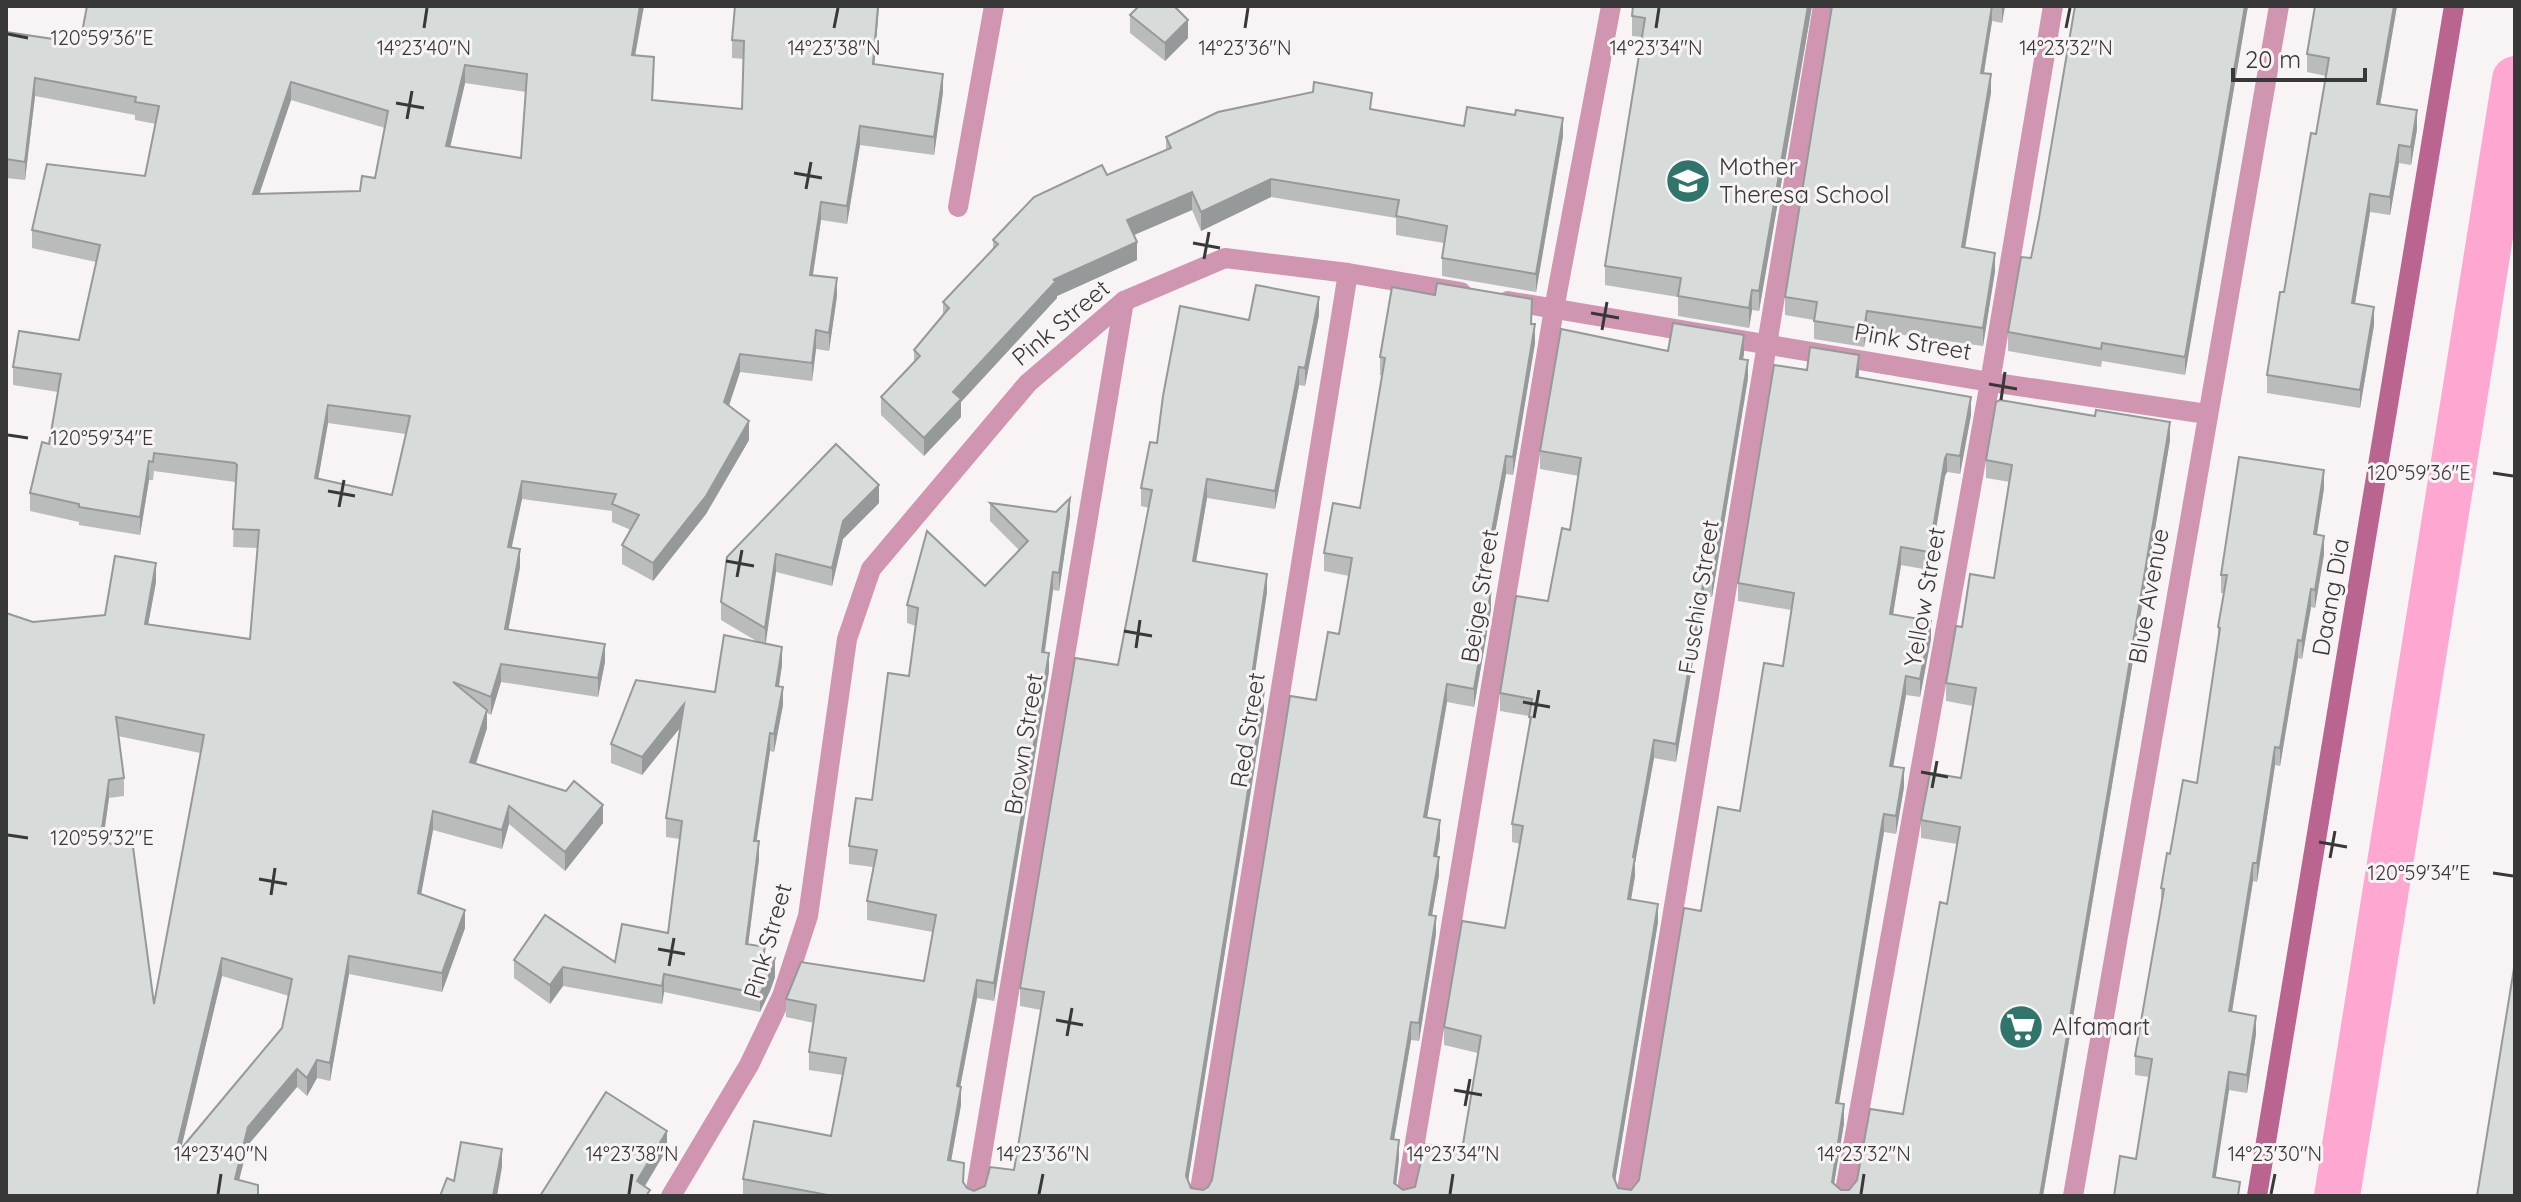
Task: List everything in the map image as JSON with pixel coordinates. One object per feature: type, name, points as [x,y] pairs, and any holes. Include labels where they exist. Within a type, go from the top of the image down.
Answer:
[{"type":"street","points":[[958,207],[994,6]]},
{"type":"street","name":"Beige Street","points":[[1406,1196],[1554,309],[1611,6]]},
{"type":"street","name":"Fuschia Street","points":[[1626,1196],[1823,6]]},
{"type":"street","name":"Yellow Street","points":[[1844,1196],[1990,382],[2053,6]]},
{"type":"street","name":"Blue Avenue","points":[[2073,1196],[2279,6]]},
{"type":"street","name":"Daang Dia","points":[[2257,1196],[2454,6]]},
{"type":"street","name":"Pink Street","points":[[671,1196],[749,1065],[782,996],[808,916],[847,639],[871,569],[1028,383],[1124,301],[1225,258],[1348,273],[1990,382],[2207,414]]},
{"type":"street","name":"Red Street","points":[[1199,1196],[1348,273]]},
{"type":"street","name":"Brown Street","points":[[975,1196],[1124,301]]},
{"type":"building","points":[[87,6],[640,6],[632,55],[654,57],[652,100],[742,109],[744,41],[732,40],[735,6],[878,6],[873,64],[943,74],[934,137],[860,126],[847,206],[821,202],[810,275],[837,278],[829,333],[816,330],[812,363],[740,354],[724,402],[749,421],[706,496],[653,563],[622,545],[639,515],[612,504],[616,494],[522,481],[508,547],[520,549],[505,629],[605,644],[598,678],[501,664],[491,697],[453,682],[487,710],[470,762],[566,791],[574,781],[603,805],[565,852],[509,806],[502,830],[433,811],[418,893],[465,910],[442,973],[349,956],[330,1063],[317,1060],[307,1078],[297,1069],[248,1127],[235,1179],[258,1185],[258,1196],[6,1196],[6,613],[33,622],[105,615],[115,556],[156,563],[145,624],[250,639],[259,530],[233,529],[235,463],[154,453],[153,462],[149,461],[140,517],[79,507],[79,504],[30,493],[42,442],[49,444],[61,374],[13,367],[19,331],[79,340],[100,245],[32,230],[47,164],[145,176],[159,106],[135,102],[136,97],[35,78],[25,162],[6,159],[6,32],[80,43]],"holes":[[[465,65],[527,74],[521,158],[446,146]],[[291,82],[388,111],[375,178],[362,176],[360,191],[253,194]],[[328,405],[410,416],[392,495],[315,478]],[[116,717],[204,735],[154,1004],[133,847],[100,842],[109,780],[124,778]],[[222,958],[292,979],[282,1028],[175,1156]]]},
{"type":"building","points":[[1139,6],[1174,6],[1188,20],[1165,43],[1130,15]]},
{"type":"building","name":"Mother Theresa School","points":[[1633,6],[1808,6],[1759,291],[1752,290],[1749,308],[1678,296],[1681,278],[1605,266],[1645,18],[1632,16]]},
{"type":"building","points":[[1832,6],[1992,6],[1981,73],[1991,74],[1962,247],[1995,253],[1983,328],[1867,311],[1864,329],[1814,321],[1817,302],[1785,297]]},
{"type":"building","points":[[2075,6],[2245,6],[2185,357],[2102,343],[2101,349],[2008,332],[2021,257],[2031,258]]},
{"type":"building","points":[[2315,6],[2394,6],[2377,104],[2417,110],[2411,147],[2399,145],[2390,197],[2370,194],[2352,303],[2374,307],[2360,390],[2267,375],[2311,133],[2316,134],[2329,58],[2307,54]]},
{"type":"building","points":[[1314,82],[1372,93],[1370,109],[1464,126],[1467,107],[1515,115],[1516,110],[1563,118],[1536,274],[1442,258],[1447,226],[1396,216],[1399,200],[1271,179],[1201,212],[1192,192],[1127,220],[1137,242],[1053,280],[1057,280],[953,392],[961,399],[924,438],[881,397],[920,356],[914,350],[949,308],[943,302],[998,244],[993,240],[1034,197],[1102,165],[1107,175],[1171,148],[1166,137],[1218,112],[1313,92]]},
{"type":"building","points":[[1437,283],[1532,299],[1531,324],[1535,324],[1513,457],[1506,456],[1481,590],[1491,591],[1474,689],[1447,684],[1424,817],[1440,820],[1434,856],[1439,857],[1429,915],[1436,916],[1419,1023],[1411,1022],[1391,1139],[1399,1140],[1394,1183],[1403,1190],[1415,1187],[1425,1144],[1462,1150],[1481,1036],[1444,1027],[1462,921],[1505,928],[1523,826],[1512,824],[1532,699],[1500,693],[1516,596],[1548,601],[1562,528],[1570,530],[1581,458],[1540,451],[1561,329],[1668,351],[1673,323],[1744,335],[1740,359],[1748,360],[1712,579],[1704,578],[1676,744],[1654,740],[1633,857],[1628,899],[1658,904],[1613,1176],[1618,1188],[1631,1190],[1639,1180],[1684,908],[1701,911],[1718,807],[1740,811],[1764,663],[1783,666],[1794,593],[1738,583],[1774,365],[1807,370],[1810,347],[1859,355],[1856,377],[1971,397],[1960,456],[1947,454],[1945,458],[1929,552],[1901,547],[1890,614],[1931,621],[1920,679],[1906,676],[1890,766],[1904,768],[1896,816],[1884,814],[1836,1103],[1844,1104],[1832,1182],[1841,1190],[1849,1190],[1857,1180],[1870,1109],[1903,1114],[1940,902],[1947,904],[1960,827],[1921,820],[1930,773],[1961,778],[1976,688],[1946,683],[1956,626],[1962,627],[1970,574],[1994,578],[2012,465],[1986,460],[1996,402],[2000,400],[2095,416],[2096,410],[2170,422],[2040,1196],[833,1196],[743,1179],[754,1121],[831,1136],[846,1058],[809,1052],[816,1005],[786,999],[801,962],[924,981],[936,915],[867,901],[877,850],[849,846],[856,798],[872,800],[888,673],[909,676],[918,608],[907,605],[927,531],[985,586],[1028,541],[990,503],[1056,512],[1070,498],[1059,573],[1053,572],[1042,652],[1049,653],[994,983],[977,980],[957,1086],[961,1087],[948,1160],[964,1163],[963,1182],[974,1191],[985,1186],[990,1167],[1014,1170],[1044,992],[1020,988],[1075,658],[1118,665],[1152,490],[1141,488],[1150,442],[1157,443],[1180,306],[1249,320],[1256,285],[1319,297],[1305,368],[1299,367],[1275,491],[1207,479],[1193,561],[1267,574],[1250,689],[1264,691],[1186,1176],[1191,1188],[1203,1190],[1208,1187],[1212,1180],[1290,696],[1316,700],[1328,632],[1339,634],[1352,558],[1324,553],[1333,503],[1360,508],[1385,358],[1380,357],[1392,287],[1435,295]]},
{"type":"building","points":[[836,444],[879,485],[843,521],[832,568],[776,554],[765,628],[721,602],[727,557]]},
{"type":"building","points":[[2239,457],[2324,470],[2314,534],[2324,536],[2315,590],[2311,589],[2302,641],[2298,640],[2280,748],[2275,747],[2229,1011],[2256,1016],[2247,1075],[2229,1072],[2213,1177],[2240,1182],[2238,1196],[2114,1196],[2120,1156],[2136,1159],[2152,1059],[2135,1056],[2164,889],[2161,888],[2167,853],[2170,854],[2183,780],[2197,783],[2227,575],[2221,575]]},
{"type":"building","points":[[724,635],[782,647],[776,686],[783,687],[774,734],[770,733],[754,841],[759,841],[746,944],[765,947],[763,957],[775,958],[760,994],[664,974],[662,986],[563,967],[550,985],[514,960],[545,915],[615,962],[622,924],[668,933],[682,821],[666,818],[684,704],[642,757],[611,744],[636,680],[715,692]]},
{"type":"building","points":[[2515,962],[2515,1196],[2477,1196]]},
{"type":"building","points":[[606,1092],[667,1131],[637,1181],[650,1190],[646,1196],[540,1196]]},
{"type":"building","points":[[461,1142],[502,1149],[493,1196],[440,1196],[447,1178],[454,1181]]},
{"type":"waterway","points":[[2337,1196],[2515,79]]},
{"type":"place","name":"Mother Theresa School","points":[[1688,181]]},
{"type":"place","name":"Alfamart","points":[[2021,1027]]}]
